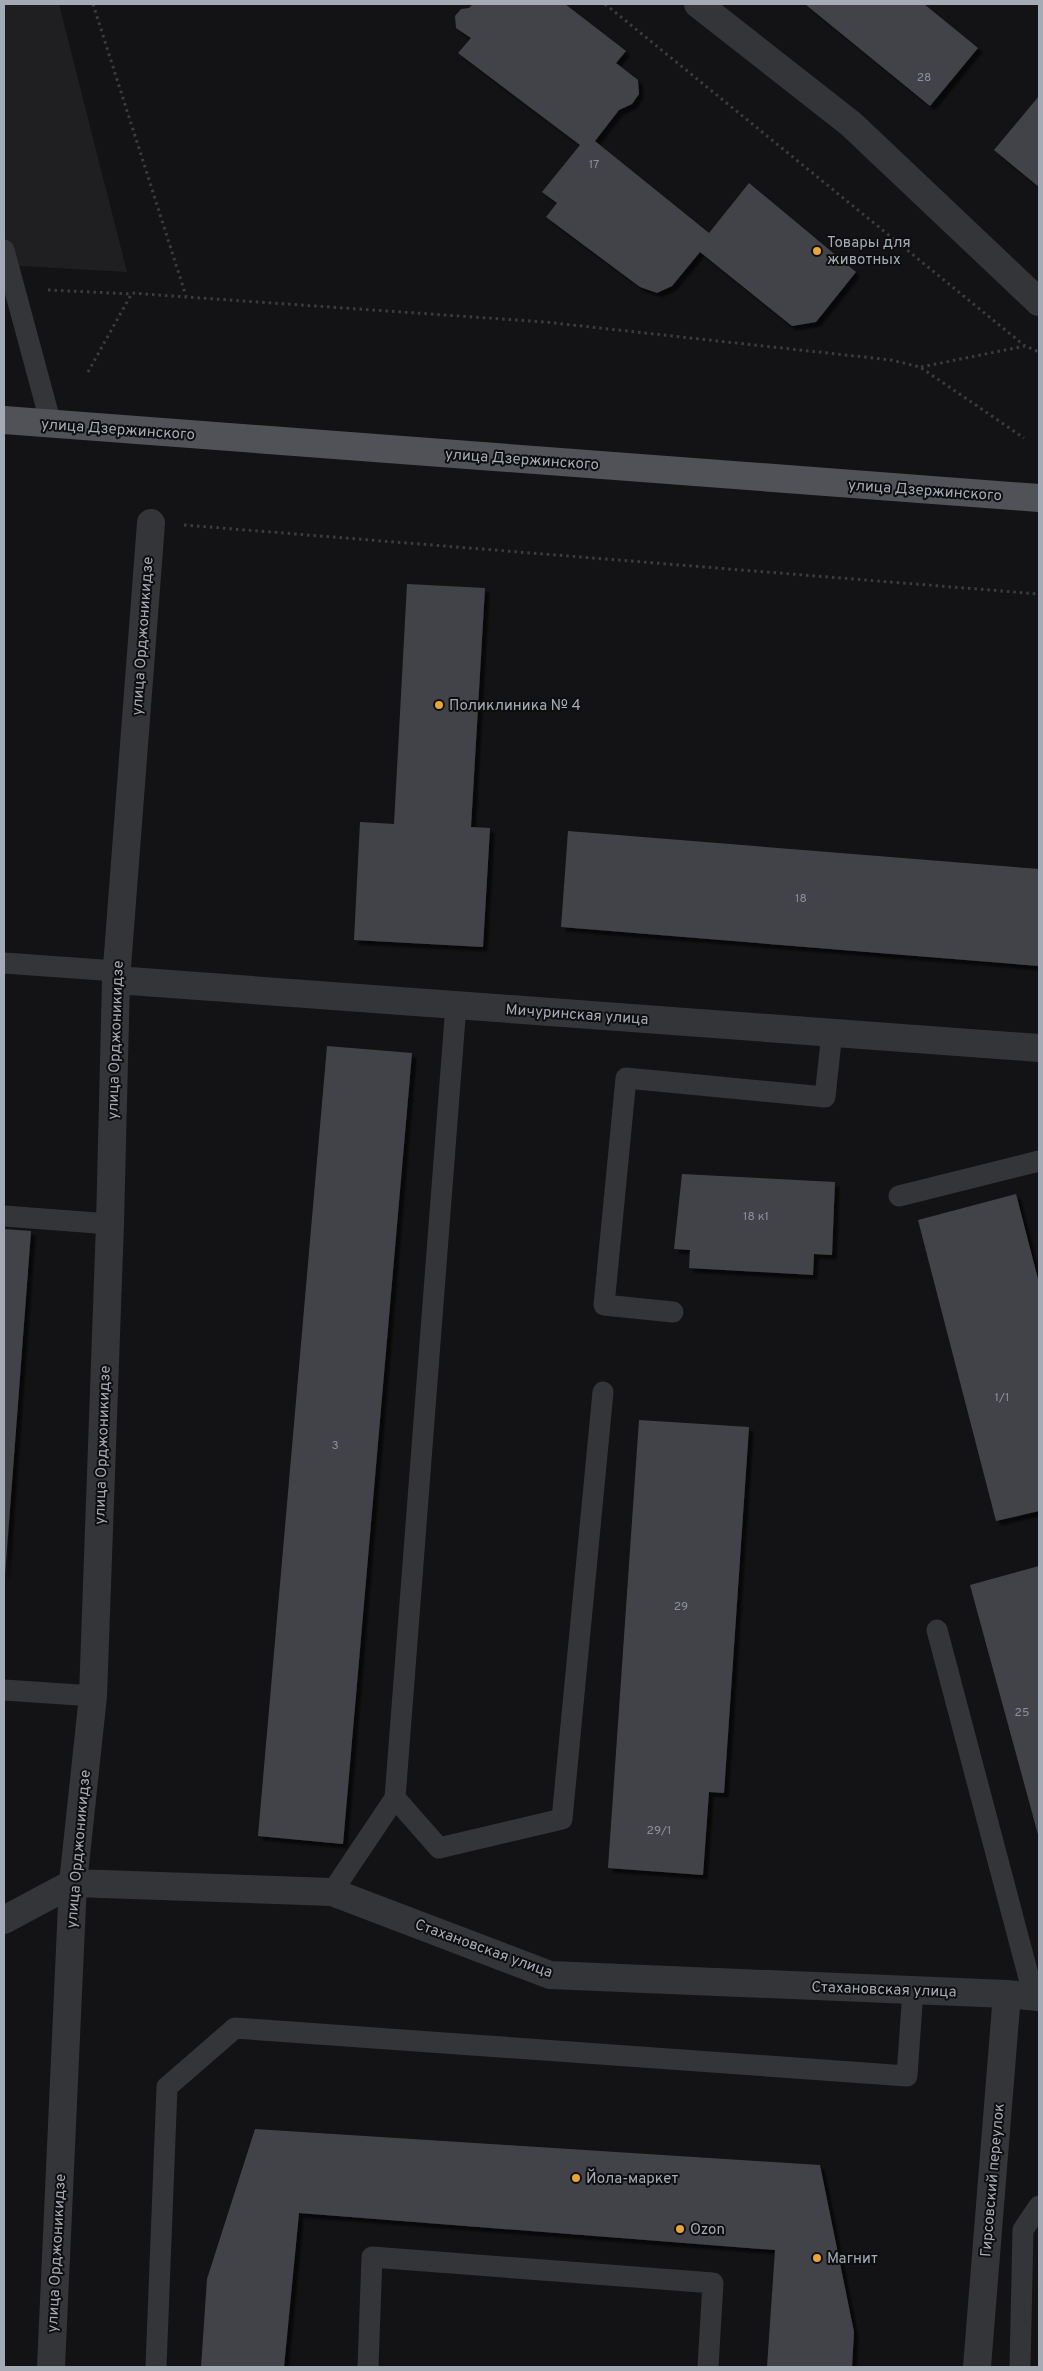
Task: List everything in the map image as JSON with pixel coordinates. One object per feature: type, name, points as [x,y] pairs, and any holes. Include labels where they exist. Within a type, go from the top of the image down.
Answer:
[{"type":"main road","name":"улица Дзержинского","points":[[4,420],[1039,498]]},
{"type":"street","points":[[698,4],[851,124],[1039,302]]},
{"type":"street","name":"улица Орджоникидзе","points":[[51,2367],[73,1883],[93,1696],[110,1224],[116,975],[151,523]]},
{"type":"street","name":"Мичуринская улица","points":[[116,975],[456,1005],[1039,1048]]},
{"type":"street","points":[[4,1920],[73,1883]]},
{"type":"street","name":"Стахановская улица","points":[[73,1883],[332,1892],[550,1975],[1007,1994],[1037,1997]]},
{"type":"street","name":"Гирсовский переулок","points":[[977,2367],[1007,1994]]},
{"type":"lane","points":[[4,250],[51,424]]},
{"type":"lane","points":[[4,963],[116,975]]},
{"type":"lane","points":[[332,1892],[395,1798],[456,1005]]},
{"type":"lane","points":[[673,1312],[604,1305],[626,1078],[825,1097],[832,1032]]},
{"type":"lane","points":[[899,1196],[1039,1161]]},
{"type":"lane","points":[[4,1216],[110,1224]]},
{"type":"lane","points":[[395,1798],[439,1848],[562,1819],[604,1392]]},
{"type":"lane","points":[[937,1630],[1037,1997]]},
{"type":"lane","points":[[4,1690],[93,1696]]},
{"type":"lane","points":[[156,2367],[167,2087],[235,2028],[907,2076],[913,1990]]},
{"type":"lane","points":[[1020,2367],[1023,2230],[1039,2206]]},
{"type":"lane","points":[[368,2367],[372,2257],[713,2283],[708,2367]]},
{"type":"path","points":[[94,4],[186,296]]},
{"type":"path","points":[[605,4],[1026,346],[1039,352]]},
{"type":"path","points":[[14,288],[186,296],[545,322],[891,360],[920,367],[1024,438]]},
{"type":"path","points":[[88,372],[132,294]]},
{"type":"path","points":[[920,367],[1026,346]]},
{"type":"path","points":[[151,523],[1039,594]]},
{"type":"shaded area","points":[[4,4],[59,4],[127,272],[4,265]]},
{"type":"building","points":[[473,4],[565,4],[626,51],[616,63],[638,80],[639,94],[632,104],[619,110],[595,141],[709,233],[749,183],[856,272],[816,322],[792,326],[700,252],[672,286],[657,293],[640,287],[546,217],[557,203],[542,192],[580,145],[458,53],[471,38],[456,28],[455,16],[461,9],[469,8]]},
{"type":"building","points":[[805,4],[924,4],[978,48],[930,106]]},
{"type":"building","points":[[1039,96],[1039,187],[994,150]]},
{"type":"building","name":"Поликлиника № 4","points":[[407,584],[485,588],[471,827],[490,828],[483,947],[354,940],[360,822],[394,824]]},
{"type":"building","points":[[568,831],[1039,869],[1039,966],[561,927]]},
{"type":"building","points":[[327,1046],[412,1053],[343,1844],[258,1836]]},
{"type":"building","points":[[682,1174],[835,1182],[832,1255],[814,1254],[813,1275],[689,1268],[690,1250],[674,1249]]},
{"type":"building","points":[[1016,1194],[1039,1283],[1039,1511],[996,1521],[918,1220]]},
{"type":"building","points":[[4,1229],[31,1231],[5,1575],[4,1575]]},
{"type":"building","points":[[639,1420],[749,1427],[724,1793],[709,1792],[703,1875],[608,1868]]},
{"type":"building","points":[[1039,1566],[1039,1838],[970,1585]]},
{"type":"building","points":[[255,2129],[820,2165],[854,2332],[852,2367],[767,2367],[775,2250],[299,2213],[284,2367],[201,2367],[207,2279]]},
{"type":"place","name":"Товары для животных","points":[[817,251]]},
{"type":"place","name":"Поликлиника № 4","points":[[439,705]]},
{"type":"place","name":"Йола-маркет","points":[[576,2178]]},
{"type":"place","name":"Ozon","points":[[680,2229]]},
{"type":"place","name":"Магнит","points":[[817,2258]]}]
